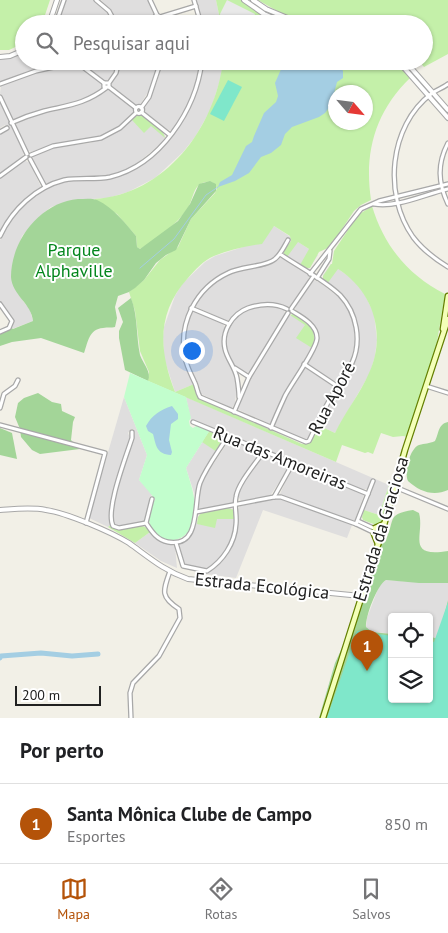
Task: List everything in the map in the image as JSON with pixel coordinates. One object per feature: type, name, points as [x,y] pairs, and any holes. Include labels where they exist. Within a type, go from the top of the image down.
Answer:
[{"type":"main road","name":"Estrada da Graciosa","points":[[445,332],[448,296]]},
{"type":"main road","name":"Estrada da Graciosa","points":[[323,718],[448,320]]},
{"type":"main road","points":[[378,544],[374,531],[384,524]]},
{"type":"street","points":[[52,15],[57,0]]},
{"type":"street","points":[[59,15],[64,0]]},
{"type":"street","points":[[96,0],[111,15]]},
{"type":"street","points":[[150,0],[156,15]]},
{"type":"street","points":[[194,0],[198,15]]},
{"type":"street","points":[[244,0],[266,15]]},
{"type":"street","points":[[253,0],[266,9],[280,15]]},
{"type":"street","points":[[170,15],[196,6]]},
{"type":"street","points":[[0,57],[15,54]]},
{"type":"street","points":[[0,84],[39,70]]},
{"type":"street","points":[[87,70],[136,108],[142,110],[170,135]]},
{"type":"street","points":[[12,123],[30,115],[78,104],[96,95],[108,86],[117,70]]},
{"type":"street","points":[[0,176],[28,156],[54,146],[102,138],[120,128],[142,110],[149,97],[158,70]]},
{"type":"street","points":[[0,236],[9,219],[20,206],[45,188],[64,180],[100,178],[121,173],[133,168],[154,153],[170,135],[190,106],[200,70]]},
{"type":"street","points":[[406,70],[448,118]]},
{"type":"street","points":[[413,70],[448,110]]},
{"type":"street","points":[[448,84],[433,92],[410,119],[399,143],[394,171],[397,203],[405,223],[413,237],[422,247],[448,267]]},
{"type":"street","points":[[0,97],[45,188]]},
{"type":"street","points":[[136,108],[136,113]]},
{"type":"street","points":[[0,132],[7,128]]},
{"type":"street","points":[[448,143],[442,156],[440,167],[442,190],[448,204]]},
{"type":"street","points":[[234,412],[249,377],[289,311],[313,276],[324,254],[330,250],[357,212],[379,201],[448,184]]},
{"type":"street","points":[[373,204],[397,203],[448,189]]},
{"type":"street","points":[[239,397],[237,378],[225,349],[224,339],[228,324],[239,313],[251,307],[270,305],[289,311],[308,322],[316,332],[316,345],[285,396],[271,428],[200,397],[185,357],[183,340],[186,322],[192,308],[207,287],[238,268],[270,262],[280,254],[288,240]]},
{"type":"street","points":[[313,276],[329,259],[330,250]]},
{"type":"street","name":"Rua Aporé","points":[[271,428],[306,442],[309,441],[321,414],[349,368],[355,353],[357,328],[354,316],[340,296],[280,254]]},
{"type":"street","points":[[0,304],[12,321],[9,328],[0,332]]},
{"type":"street","points":[[192,308],[228,324]]},
{"type":"street","points":[[304,364],[337,386]]},
{"type":"street","points":[[234,367],[249,377]]},
{"type":"street","points":[[0,408],[4,394],[15,386],[18,380]]},
{"type":"street","points":[[426,386],[448,393]]},
{"type":"street","name":"Rua das Amoreiras","points":[[193,422],[368,494]]},
{"type":"street","points":[[0,425],[105,453],[86,523]]},
{"type":"street","points":[[132,432],[132,438],[112,503],[110,522],[118,528],[146,522]]},
{"type":"street","points":[[152,499],[146,522],[153,534],[165,541],[176,543],[188,536],[194,528],[195,505],[201,482],[228,436]]},
{"type":"street","points":[[176,543],[183,566],[207,571],[224,556],[233,538],[236,526],[235,505],[238,492],[264,451]]},
{"type":"street","points":[[274,497],[294,463]]},
{"type":"street","points":[[357,522],[373,481]]},
{"type":"street","points":[[395,487],[448,509]]},
{"type":"street","points":[[196,512],[281,497],[357,522],[382,534]]},
{"type":"street","name":"Estrada Ecológica","points":[[0,510],[46,510],[61,513],[116,536],[129,543],[153,562],[188,578],[361,596]]},
{"type":"street","points":[[131,718],[130,693],[133,683],[159,656],[180,618],[179,609],[168,602],[165,596],[166,583],[170,571]]},
{"type":"shaded area","points":[[66,0],[95,0],[110,15],[60,15]]},
{"type":"shaded area","points":[[101,0],[148,0],[154,15],[114,15]]},
{"type":"shaded area","points":[[196,0],[216,0],[219,15],[200,15]]},
{"type":"shaded area","points":[[227,0],[255,14],[220,15]]},
{"type":"shaded area","points":[[15,55],[15,70],[37,70],[0,82],[0,59]]},
{"type":"shaded area","points":[[52,70],[83,70],[100,82],[102,86],[101,89],[90,97],[71,104],[52,107],[15,120],[12,119],[0,93],[1,86],[30,74]]},
{"type":"shaded area","points":[[90,70],[114,70],[111,77],[106,81]]},
{"type":"shaded area","points":[[117,70],[156,70],[151,87],[140,105],[135,105],[112,86],[111,82]]},
{"type":"shaded area","points":[[160,70],[198,70],[193,94],[184,114],[172,131],[166,129],[146,114],[143,108],[157,82]]},
{"type":"shaded area","points":[[202,70],[222,70],[211,109],[195,137],[183,152],[155,178],[128,192],[108,198],[74,200],[51,207],[22,236],[13,263],[20,297],[30,310],[33,321],[12,329],[13,318],[0,302],[0,240],[10,222],[28,201],[47,188],[68,181],[100,180],[114,177],[134,168],[162,147],[176,132],[193,101]]},
{"type":"shaded area","points":[[107,89],[133,107],[134,113],[127,121],[98,137],[57,143],[31,152],[27,150],[15,126],[17,123],[42,113],[81,104]]},
{"type":"shaded area","points":[[0,101],[24,153],[22,158],[0,174],[0,132],[8,127],[5,125],[0,128]]},
{"type":"shaded area","points":[[139,114],[161,129],[165,136],[163,142],[141,160],[130,168],[111,175],[72,178],[49,184],[45,183],[32,160],[33,156],[51,148],[90,143],[103,139],[118,131]]},
{"type":"shaded area","points":[[24,160],[30,163],[41,187],[16,208],[0,232],[0,178]]},
{"type":"shaded area","points":[[274,226],[318,255],[310,267],[306,269],[284,254],[284,249],[291,241],[288,238],[271,261],[232,269],[208,284],[192,304],[186,316],[183,333],[183,356],[194,384],[175,392],[164,358],[163,337],[164,327],[175,296],[182,284],[205,262],[215,256],[243,247]]},
{"type":"shaded area","points":[[280,258],[285,259],[309,277],[291,306],[247,307],[227,321],[196,307],[196,302],[209,287],[226,275],[241,269],[269,265]]},
{"type":"shaded area","points":[[331,264],[351,278],[363,291],[374,314],[377,340],[370,373],[335,433],[318,425],[330,400],[349,371],[358,348],[359,340],[356,320],[349,305],[323,279],[323,275]]},
{"type":"shaded area","points":[[314,280],[340,298],[350,313],[354,327],[355,343],[351,360],[337,381],[333,381],[308,364],[308,360],[317,344],[317,333],[312,322],[295,309]]},
{"type":"shaded area","points":[[266,306],[284,309],[285,314],[247,373],[236,367],[228,356],[226,334],[231,323],[241,313]]},
{"type":"shaded area","points":[[193,312],[221,322],[225,327],[223,350],[234,372],[237,386],[235,403],[232,408],[199,393],[185,349],[187,323]]},
{"type":"shaded area","points":[[294,314],[314,333],[315,339],[312,348],[287,389],[270,424],[237,409],[261,357],[287,317]]},
{"type":"shaded area","points":[[306,368],[333,386],[333,388],[306,441],[277,429],[274,425],[290,389],[302,370]]},
{"type":"shaded area","points":[[124,397],[147,455],[139,480],[153,494],[149,498],[144,521],[120,527],[112,522],[113,504],[135,433],[134,429],[131,429],[128,433],[131,440],[111,503],[109,517],[111,525],[108,527],[89,518]]},
{"type":"shaded area","points":[[186,397],[389,485],[379,515],[364,510],[375,482],[374,479],[367,489],[361,490],[195,421],[191,421]]},
{"type":"shaded area","points":[[210,430],[224,438],[198,485],[195,496],[186,468]]},
{"type":"shaded area","points":[[230,439],[255,448],[259,455],[239,487],[233,503],[200,509],[197,506],[202,481]]},
{"type":"shaded area","points":[[265,454],[288,463],[288,469],[270,496],[241,501],[238,496],[242,486]]},
{"type":"shaded area","points":[[296,466],[363,494],[355,520],[349,520],[281,495],[291,469]]},
{"type":"shaded area","points":[[279,498],[350,523],[352,525],[347,538],[263,510],[236,578],[205,574],[213,570],[223,560],[232,546],[237,529],[237,511],[240,506]]},
{"type":"shaded area","points":[[231,508],[234,511],[235,522],[231,540],[223,555],[207,569],[184,565],[179,544],[193,532],[200,514]]},
{"type":"shaded area","points":[[150,532],[159,541],[175,546],[177,568],[161,561],[135,543]]},
{"type":"shaded area","points":[[386,580],[448,583],[448,600],[438,639],[433,637],[433,613],[388,613],[388,633],[369,631],[366,627],[367,618],[379,586]]},
{"type":"green space","points":[[0,0],[50,0],[45,15],[15,15],[15,47],[9,50],[0,50]]},
{"type":"green space","points":[[216,0],[242,0],[265,15],[219,15]]},
{"type":"green space","points":[[258,0],[448,0],[448,54],[433,62],[433,15],[287,15]]},
{"type":"green space","points":[[221,70],[402,70],[410,78],[388,105],[380,119],[375,134],[369,166],[371,200],[354,211],[330,247],[319,252],[310,268],[300,265],[309,249],[298,242],[287,257],[284,251],[291,241],[290,236],[274,226],[262,244],[237,248],[214,256],[197,269],[178,291],[170,305],[164,333],[166,362],[175,392],[194,384],[197,396],[200,399],[302,444],[306,444],[311,440],[318,425],[335,433],[369,373],[377,343],[376,329],[368,301],[350,278],[338,269],[327,284],[323,281],[323,276],[332,264],[334,251],[358,215],[372,206],[383,234],[399,258],[420,278],[445,294],[436,348],[408,437],[393,437],[381,433],[373,454],[342,445],[336,462],[148,381],[149,372],[140,351],[135,311],[129,292],[144,280],[160,260],[178,247],[191,219],[215,193],[217,188],[212,182],[205,182],[196,188],[188,208],[178,220],[160,236],[140,249],[137,247],[136,236],[117,214],[94,199],[120,195],[143,185],[164,171],[182,154],[197,133],[209,110],[218,86]]},
{"type":"green space","points":[[228,80],[242,87],[224,121],[210,114]]},
{"type":"green space","points":[[138,115],[146,117],[154,123],[162,131],[165,138],[151,126],[144,133],[132,120]]},
{"type":"green space","name":"Parque Alphaville","points":[[210,181],[216,184],[216,191],[191,219],[176,250],[156,263],[144,280],[135,288],[118,296],[115,307],[117,318],[115,327],[98,329],[92,333],[84,353],[41,338],[12,342],[0,346],[0,334],[11,328],[13,329],[33,321],[29,309],[12,283],[12,263],[22,237],[41,215],[52,207],[64,202],[78,199],[97,200],[114,211],[123,221],[136,236],[137,247],[140,249],[178,221],[190,204],[199,184]]},
{"type":"green space","name":"Parque Alphaville","points":[[131,298],[135,312],[140,355],[149,374],[148,381],[125,370],[119,338],[119,331],[123,322],[118,308]]},
{"type":"green space","points":[[293,314],[311,327],[314,336],[312,348],[296,338],[305,325],[290,315]]},
{"type":"green space","points":[[130,373],[186,397],[191,418],[189,421],[190,426],[193,428],[198,425],[210,430],[186,468],[193,494],[195,514],[190,530],[184,536],[177,539],[162,539],[151,529],[149,514],[155,499],[139,480],[147,455],[124,397]]},
{"type":"green space","points":[[38,393],[52,402],[61,404],[62,411],[75,417],[71,440],[80,449],[40,454],[32,450],[21,437],[15,417],[18,403],[24,398]]},
{"type":"green space","points":[[448,422],[448,490],[437,493],[426,492],[408,481],[409,461],[416,447],[435,441],[442,425]]},
{"type":"green space","points":[[0,428],[12,433],[17,459],[0,455]]},
{"type":"green space","points":[[210,430],[223,437],[224,441],[217,452],[202,442]]},
{"type":"green space","points":[[389,485],[392,487],[381,524],[376,525],[363,520],[364,510],[379,515]]},
{"type":"green space","points":[[227,508],[234,510],[235,519],[217,519],[215,528],[197,524],[201,513]]},
{"type":"green space","points":[[413,510],[419,513],[422,548],[426,551],[448,551],[448,583],[386,580],[379,588],[372,602],[367,616],[366,627],[372,632],[388,634],[388,703],[433,703],[433,637],[438,639],[448,600],[448,718],[319,718],[335,663],[350,631],[379,542],[385,541],[395,516]]},
{"type":"green space","points":[[111,525],[121,529],[142,526],[150,532],[135,543],[108,527]]},
{"type":"green space","points":[[448,602],[448,718],[327,718],[357,631],[388,635],[388,703],[433,703],[434,642]]},
{"type":"water","points":[[281,70],[343,71],[343,78],[337,82],[336,85],[328,85],[328,109],[325,113],[292,127],[285,134],[281,145],[271,153],[261,157],[249,173],[235,181],[218,187],[220,182],[232,175],[246,146],[252,142],[264,113],[276,102],[278,96],[275,83]]},
{"type":"water","points":[[172,406],[178,414],[178,419],[171,424],[169,440],[171,455],[160,451],[153,434],[148,431],[146,426],[157,413]]},
{"type":"waterway","points":[[140,268],[174,239],[206,195],[218,187]]},
{"type":"waterway","points":[[0,658],[1,656],[41,653],[72,656],[98,654]]},
{"type":"place","name":"Santa Mônica Clube de Campo","points":[[367,671]]}]
